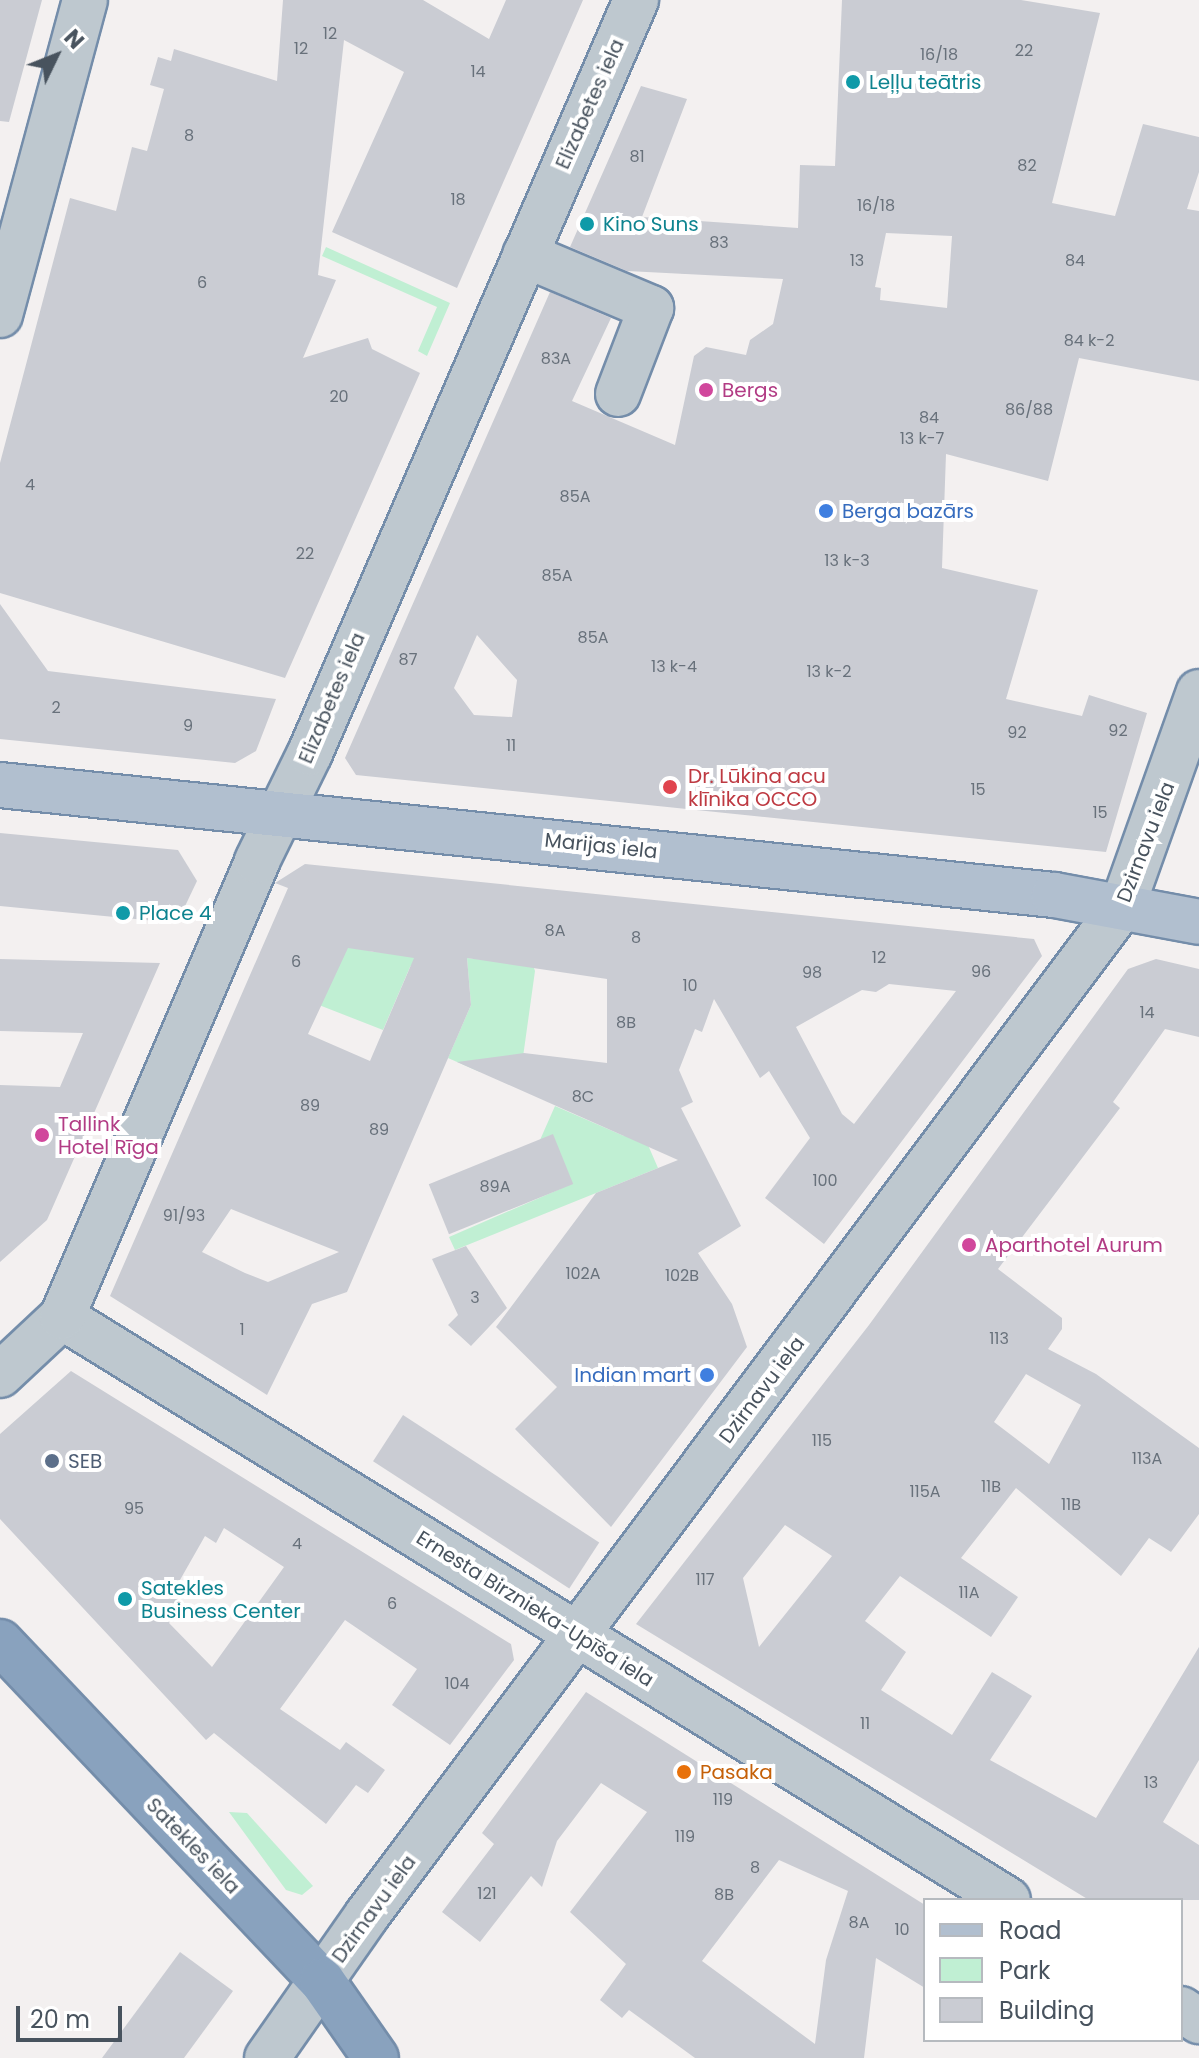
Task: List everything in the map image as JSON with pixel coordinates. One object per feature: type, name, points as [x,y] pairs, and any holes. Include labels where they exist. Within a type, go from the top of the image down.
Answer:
[{"type":"highway","name":"Satekles iela","points":[[0,1642],[322,1981],[376,2058]]},
{"type":"main road","name":"Marijas iela","points":[[0,785],[281,812],[1123,905],[1199,922]]},
{"type":"street","points":[[0,315],[85,0]]},
{"type":"street","name":"Elizabetes iela","points":[[0,1375],[62,1317],[636,0]]},
{"type":"street","points":[[525,255],[651,308],[618,394]]},
{"type":"street","name":"Dzirnavu iela","points":[[267,2058],[1123,905],[1199,692]]},
{"type":"street","name":"Ernesta Birznieka-Upīša iela","points":[[62,1317],[1005,1898]]},
{"type":"green space","points":[[326,247],[450,303],[427,356],[418,351],[437,307],[322,256]]},
{"type":"green space","points":[[345,944],[373,952],[423,953],[410,967],[383,1030],[319,1005]]},
{"type":"green space","points":[[467,958],[533,965],[535,971],[523,1057],[480,1072],[448,1058],[471,1005]]},
{"type":"green space","points":[[555,1106],[624,1136],[641,1129],[658,1168],[455,1250],[449,1237],[560,1189],[540,1140]]},
{"type":"green space","points":[[229,1812],[247,1813],[313,1886],[302,1895],[286,1890]]},
{"type":"building","points":[[0,0],[42,0],[9,122],[0,121]]},
{"type":"building","points":[[283,0],[423,0],[489,39],[506,0],[583,0],[457,288],[332,232],[404,72],[344,40],[318,275],[336,280],[303,358],[368,338],[372,349],[420,373],[285,678],[0,593],[0,463],[70,198],[116,211],[132,147],[147,151],[164,89],[150,85],[158,57],[171,61],[174,49],[277,81]]},
{"type":"building","name":"Berga bazārs","points":[[842,0],[1021,0],[1100,13],[1052,203],[1115,216],[1143,124],[1199,137],[1199,172],[1187,209],[1199,211],[1199,381],[1079,358],[1048,481],[946,454],[942,568],[1038,590],[1006,699],[1082,716],[1089,695],[1147,713],[1106,852],[356,775],[345,758],[550,292],[611,318],[572,401],[675,445],[694,356],[706,347],[746,355],[750,340],[773,324],[783,279],[627,271],[570,247],[641,86],[687,99],[642,217],[798,228],[800,165],[835,166]],"holes":[[[886,233],[952,236],[947,308],[880,300],[881,288],[875,287]],[[477,635],[517,680],[512,717],[474,715],[454,688]]]},
{"type":"building","points":[[0,604],[48,671],[276,699],[256,751],[235,763],[0,739]]},
{"type":"building","name":"Place 4","points":[[0,833],[178,850],[197,881],[177,923],[0,906]]},
{"type":"building","points":[[305,864],[1034,939],[1042,956],[824,1244],[765,1198],[810,1138],[769,1071],[760,1078],[714,999],[702,1032],[695,1029],[679,1070],[693,1102],[681,1108],[741,1226],[698,1253],[732,1304],[747,1347],[611,1527],[515,1429],[557,1387],[496,1327],[596,1193],[678,1160],[457,1062],[524,1053],[607,1063],[607,979],[467,958],[471,1005],[347,1292],[312,1304],[267,1395],[110,1296],[288,888],[275,883]],"holes":[[[348,948],[414,958],[370,1061],[308,1034]],[[889,984],[956,991],[854,1124],[842,1114],[796,1027],[862,990],[876,992]],[[231,1209],[339,1252],[268,1282],[202,1252]]]},
{"type":"building","name":"Tallink Hotel Rīga","points":[[0,959],[160,963],[47,1220],[0,1262],[0,1085],[60,1087],[83,1033],[0,1031]]},
{"type":"building","points":[[1156,959],[1199,969],[1199,1037],[1165,1029],[1113,1102],[1120,1108],[998,1269],[1062,1318],[1062,1329],[1048,1349],[1096,1374],[1199,1448],[1199,1514],[1171,1552],[1149,1538],[1121,1576],[1016,1488],[961,1558],[1018,1597],[991,1637],[900,1576],[865,1621],[906,1652],[881,1690],[952,1735],[992,1672],[1032,1696],[990,1760],[1096,1818],[1199,1647],[1199,1760],[1163,1822],[1199,1845],[1199,1900],[1086,1898],[636,1624],[869,1325],[1128,969]],"holes":[[[1026,1374],[1081,1405],[1049,1464],[994,1422]],[[785,1525],[832,1556],[759,1647],[743,1578]]]},
{"type":"building","points":[[553,1134],[573,1184],[449,1234],[429,1184]]},
{"type":"building","points":[[466,1246],[507,1308],[471,1346],[448,1325],[458,1315],[432,1259]]},
{"type":"building","name":"Satekles Business Center","points":[[71,1371],[511,1644],[514,1660],[450,1745],[392,1705],[417,1669],[345,1620],[280,1709],[340,1750],[346,1742],[385,1770],[368,1793],[356,1785],[326,1824],[214,1733],[206,1740],[0,1519],[0,1434]],"holes":[[[224,1528],[284,1567],[212,1667],[169,1623],[182,1604],[172,1594],[205,1536],[216,1543]]]},
{"type":"building","points":[[403,1415],[599,1542],[569,1589],[373,1461]]},
{"type":"building","points":[[586,1692],[923,1904],[923,1987],[876,1958],[864,2058],[695,2058],[629,2010],[622,2018],[600,2000],[626,1964],[570,1912],[647,1812],[601,1783],[557,1841],[542,1887],[531,1876],[480,1942],[442,1912],[494,1844],[482,1833]],"holes":[[[779,1860],[848,1891],[826,1960],[815,2044],[702,1961]]]},
{"type":"building","points":[[180,1952],[233,1991],[184,2058],[102,2058]]},
{"type":"place","name":"Leļļu teātris","points":[[853,82]]},
{"type":"place","name":"Kino Suns","points":[[587,224]]},
{"type":"place","name":"Bergs","points":[[706,390]]},
{"type":"place","name":"Berga bazārs","points":[[826,511]]},
{"type":"place","name":"Dr. Lūkina acu klīnika OCCO","points":[[670,787]]},
{"type":"place","name":"Place 4","points":[[123,913]]},
{"type":"place","name":"Tallink Hotel Rīga","points":[[42,1135]]},
{"type":"place","name":"Aparthotel Aurum","points":[[969,1245]]},
{"type":"place","name":"Indian mart","points":[[707,1375]]},
{"type":"place","name":"SEB","points":[[52,1461]]},
{"type":"place","name":"Satekles Business Center","points":[[125,1599]]},
{"type":"place","name":"Pasaka","points":[[684,1772]]}]
